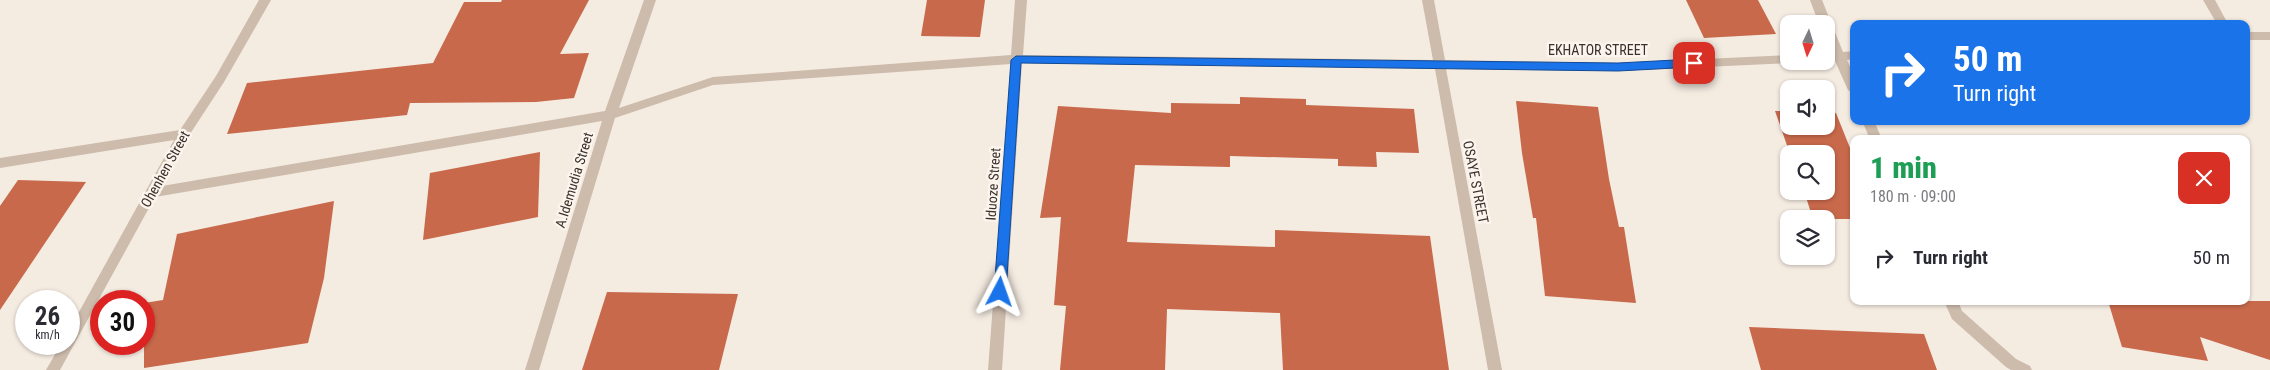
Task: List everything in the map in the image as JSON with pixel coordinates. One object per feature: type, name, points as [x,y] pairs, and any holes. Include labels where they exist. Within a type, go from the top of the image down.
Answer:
[{"type":"street","name":"Ohenhen Street","points":[[80,321],[184,134],[220,79],[265,0]]},
{"type":"street","name":"A.Idemudia Street","points":[[532,370],[610,115],[650,0]]},
{"type":"street","name":"Iduoze Street","points":[[995,370],[1021,0]]},
{"type":"street","name":"OSAYE STREET","points":[[1428,0],[1438,64],[1495,370]]},
{"type":"street","points":[[1816,0],[1822,15]]},
{"type":"street","points":[[2209,0],[2221,20]]},
{"type":"street","points":[[2250,36],[2270,36]]},
{"type":"street","points":[[1835,56],[1850,55]]},
{"type":"street","name":"EKHATOR STREET","points":[[151,193],[610,115],[713,81],[1016,60],[1618,67],[1780,59]]},
{"type":"street","points":[[1835,61],[1850,84]]},
{"type":"street","points":[[0,164],[184,134]]},
{"type":"street","points":[[1953,305],[1957,315],[2011,363],[2025,370]]},
{"type":"street","name":"Ohenhen Street","points":[[53,370],[61,355]]},
{"type":"building","points":[[502,0],[589,0],[560,54],[589,53],[574,98],[536,102],[410,103],[407,115],[227,134],[247,83],[433,63],[464,2],[501,2]]},
{"type":"building","points":[[927,0],[985,0],[980,37],[921,36]]},
{"type":"building","points":[[1686,0],[1758,0],[1776,34],[1704,38]]},
{"type":"building","points":[[1240,97],[1306,99],[1306,105],[1414,109],[1419,153],[1376,152],[1377,167],[1338,166],[1338,159],[1230,156],[1230,167],[1135,165],[1127,242],[1275,247],[1275,230],[1430,236],[1449,370],[1283,370],[1280,313],[1167,309],[1165,370],[1060,370],[1066,306],[1054,305],[1061,217],[1040,218],[1058,106],[1171,113],[1171,103],[1240,104]]},
{"type":"building","points":[[1516,101],[1598,107],[1609,179],[1619,227],[1624,227],[1636,303],[1545,296],[1536,218],[1533,218],[1522,153]]},
{"type":"building","points":[[1775,111],[1780,111],[1780,125]]},
{"type":"building","points":[[1836,113],[1850,148],[1850,219],[1835,219],[1835,210],[1810,210],[1807,200],[1835,200],[1835,145],[1787,145],[1783,135],[1835,135]]},
{"type":"building","points":[[540,152],[538,217],[423,240],[430,173]]},
{"type":"building","points":[[18,180],[86,182],[0,310],[0,206]]},
{"type":"building","points":[[334,201],[324,278],[308,343],[144,368],[144,355],[155,355],[155,301],[163,300],[177,234]]},
{"type":"building","points":[[607,292],[738,294],[719,370],[582,370]]},
{"type":"building","points":[[2250,301],[2270,301],[2270,360],[2200,337],[2208,361],[2122,347],[2109,305],[2250,305]]},
{"type":"building","points":[[1749,327],[1924,334],[1937,370],[1761,370]]},
{"type":"route","points":[[1000,292],[1016,60],[1618,67],[1694,63]]}]
